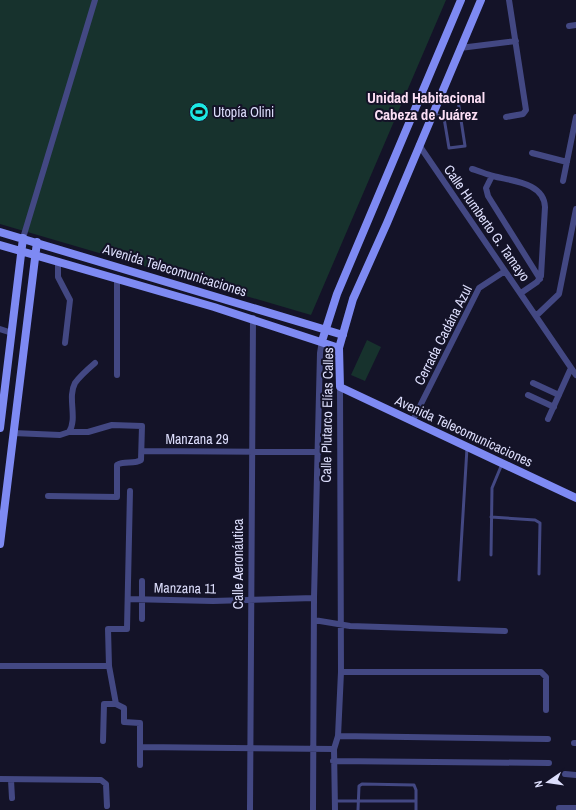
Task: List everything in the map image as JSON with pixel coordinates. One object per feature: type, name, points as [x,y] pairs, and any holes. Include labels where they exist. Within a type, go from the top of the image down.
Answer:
[{"type":"street","points":[[0,428],[23,238],[95,0]]},
{"type":"street","name":"Calle Plutarco Elías Calles","points":[[313,810],[312,749],[314,598],[319,452],[320,353],[322,341],[337,294],[461,0]]},
{"type":"street","name":"Calle Plutarco Elías Calles","points":[[335,810],[333,761],[334,749],[338,736],[341,672],[339,348],[353,299],[387,223],[432,113],[481,0]]},
{"type":"street","points":[[506,117],[523,114],[526,110],[509,0]]},
{"type":"street","points":[[460,48],[516,41]]},
{"type":"street","points":[[563,181],[576,117]]},
{"type":"street","name":"Calle Humberto G. Tamayo","points":[[419,145],[576,375]]},
{"type":"street","points":[[532,153],[567,162]]},
{"type":"street","points":[[472,169],[492,176],[523,182],[541,194],[544,200],[546,207],[540,279],[521,293]]},
{"type":"street","points":[[492,176],[486,188],[488,196],[540,279]]},
{"type":"street","points":[[536,316],[559,294],[576,209]]},
{"type":"street","name":"Avenida Telecomunicaciones","points":[[0,232],[342,335]]},
{"type":"street","points":[[0,544],[37,242]]},
{"type":"street","name":"Avenida Telecomunicaciones","points":[[0,245],[253,318],[339,348]]},
{"type":"street","points":[[58,261],[58,277],[70,300],[65,343]]},
{"type":"street","name":"Cerrada Cadána Azul","points":[[413,420],[479,288],[505,271]]},
{"type":"street","points":[[117,278],[117,375]]},
{"type":"street","name":"Calle Aeronáutica","points":[[250,810],[250,600],[253,318]]},
{"type":"street","points":[[0,329],[12,333]]},
{"type":"street","points":[[69,432],[72,423],[73,390],[75,383],[94,363]]},
{"type":"street","points":[[548,419],[571,368]]},
{"type":"street","points":[[533,383],[559,395]]},
{"type":"street","name":"Avenida Telecomunicaciones","points":[[340,387],[413,420],[576,498]]},
{"type":"street","points":[[528,395],[554,407]]},
{"type":"street","points":[[13,434],[60,435],[69,432],[88,432],[112,424],[142,426],[142,458],[139,462],[122,463],[118,465],[117,496],[48,496]]},
{"type":"street","name":"Manzana 29","points":[[142,450],[319,452]]},
{"type":"street","points":[[116,704],[109,666],[108,629],[127,629],[130,490]]},
{"type":"street","points":[[142,581],[142,620]]},
{"type":"street","name":"Manzana 11","points":[[128,599],[250,600],[314,598]]},
{"type":"street","points":[[314,620],[350,626],[505,631]]},
{"type":"street","points":[[0,666],[109,666]]},
{"type":"street","points":[[341,672],[541,672],[546,677],[546,710]]},
{"type":"street","points":[[103,741],[104,704],[116,704],[124,708],[124,722],[140,723],[140,765]]},
{"type":"street","points":[[338,736],[548,739]]},
{"type":"street","points":[[140,748],[334,749]]},
{"type":"street","points":[[333,761],[549,763]]},
{"type":"street","points":[[565,774],[576,775]]},
{"type":"street","points":[[0,780],[101,780],[106,784],[107,806]]},
{"type":"street","points":[[11,780],[12,798]]},
{"type":"street","points":[[559,808],[576,808]]},
{"type":"lane","points":[[444,118],[449,148],[464,146],[457,94]]},
{"type":"lane","points":[[432,113],[444,118],[460,115]]},
{"type":"lane","points":[[459,580],[467,447]]},
{"type":"lane","points":[[491,555],[492,488],[502,463]]},
{"type":"lane","points":[[491,517],[535,520],[540,523],[539,574]]},
{"type":"lane","points":[[358,810],[358,787],[362,784],[412,785],[416,788],[416,810]]},
{"type":"lane","points":[[334,801],[416,801]]},
{"type":"green space","name":"Utopía Olini","points":[[0,0],[446,0],[311,315],[0,224]]},
{"type":"green space","points":[[367,340],[381,347],[365,381],[351,375]]},
{"type":"place","name":"Utopía Olini","points":[[199,112]]},
{"type":"district","name":"Unidad Habitacional Cabeza de Juárez","points":[[426,106]]}]
